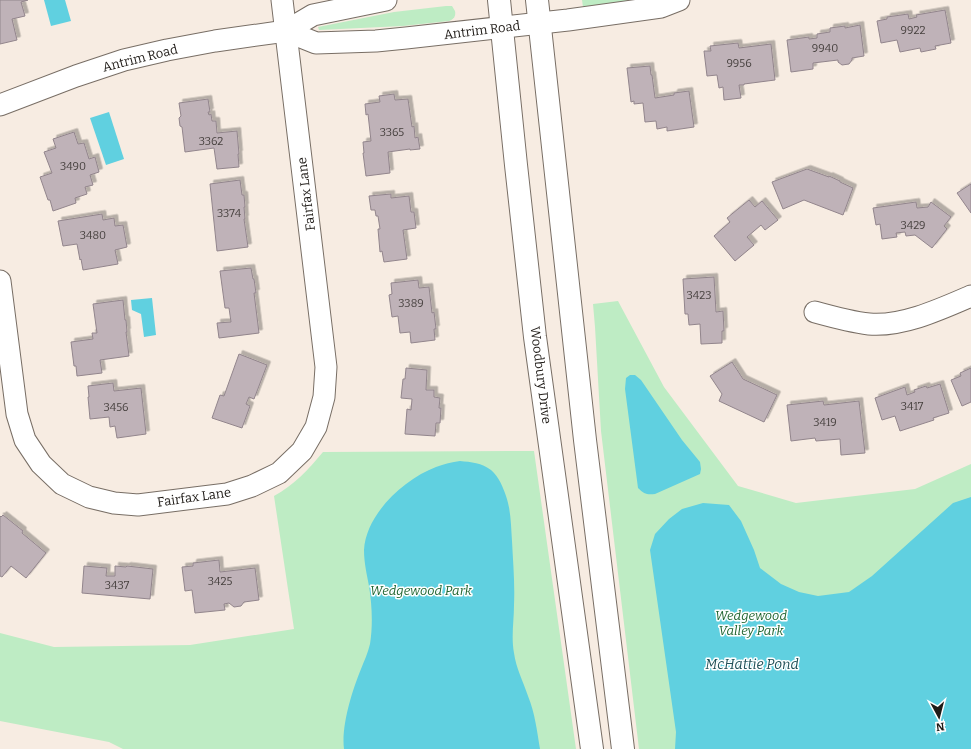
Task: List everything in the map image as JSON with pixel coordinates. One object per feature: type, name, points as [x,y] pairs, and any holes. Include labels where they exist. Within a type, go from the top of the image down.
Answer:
[{"type":"main road","name":"Woodbury Drive","points":[[499,0],[535,337],[592,749]]},
{"type":"main road","points":[[537,0],[585,440],[623,749]]},
{"type":"street","name":"Fairfax Lane","points":[[0,281],[17,414],[25,440],[41,464],[62,484],[89,496],[114,503],[138,505],[227,494],[252,486],[279,473],[302,451],[316,427],[324,397],[326,367],[282,0]]},
{"type":"street","name":"Antrim Road","points":[[0,105],[76,76],[124,60],[208,42],[286,31],[313,15],[386,0]]},
{"type":"street","name":"Antrim Road","points":[[286,31],[316,43],[376,41],[568,20],[660,7],[679,0]]},
{"type":"street","points":[[815,312],[840,319],[870,324],[886,323],[904,321],[939,310],[971,296]]},
{"type":"green space","points":[[582,0],[636,0],[583,7]]},
{"type":"green space","points":[[452,6],[455,11],[454,17],[449,21],[403,26],[319,30],[318,27],[394,12]]},
{"type":"green space","name":"Wedgewood Valley Park","points":[[618,301],[664,387],[738,486],[796,503],[915,489],[971,464],[971,749],[639,749],[601,431],[593,304]]},
{"type":"green space","name":"Wedgewood Park","points":[[534,451],[576,749],[123,749],[109,742],[0,721],[0,633],[54,647],[190,645],[294,629],[274,496],[300,477],[323,452]]},
{"type":"water","points":[[44,0],[65,0],[71,21],[51,26]]},
{"type":"water","points":[[109,112],[124,159],[106,165],[90,118]]},
{"type":"water","points":[[152,298],[156,335],[144,337],[141,314],[132,310],[131,300]]},
{"type":"water","points":[[630,375],[635,375],[641,380],[682,440],[700,462],[700,474],[655,494],[646,494],[638,488],[625,389],[626,378]]},
{"type":"water","points":[[460,461],[480,464],[491,470],[504,489],[508,501],[511,524],[514,581],[513,647],[516,664],[536,722],[540,749],[344,749],[344,730],[348,709],[368,651],[371,637],[371,600],[364,550],[366,537],[379,511],[400,489],[412,480],[436,467]]},
{"type":"water","name":"McHattie Pond","points":[[971,497],[971,749],[675,749],[676,732],[650,550],[655,534],[669,519],[682,509],[703,503],[729,505],[741,521],[760,568],[781,584],[799,592],[818,596],[849,592],[872,576],[953,503]]},
{"type":"building","points":[[0,0],[28,0],[21,2],[25,16],[12,19],[17,40],[0,44]]},
{"type":"building","points":[[945,10],[951,43],[935,46],[936,49],[921,52],[920,48],[900,52],[897,40],[881,43],[877,21],[887,19],[887,17],[908,14],[909,19],[917,17],[916,15]]},
{"type":"building","points":[[860,25],[864,56],[852,58],[849,64],[842,65],[838,62],[838,60],[813,63],[813,69],[791,72],[787,40],[809,37],[809,39],[817,38],[817,34],[830,32],[830,28],[845,26],[845,28]]},
{"type":"building","points":[[738,43],[739,48],[771,44],[775,80],[739,85],[741,98],[724,100],[723,87],[719,88],[717,75],[707,76],[704,51],[711,51],[710,46]]},
{"type":"building","points":[[650,66],[655,98],[689,91],[694,127],[667,131],[667,127],[657,129],[656,121],[645,122],[643,103],[634,104],[634,101],[631,102],[627,68]]},
{"type":"building","points":[[394,94],[395,100],[408,99],[412,127],[414,126],[415,138],[418,137],[420,149],[388,152],[390,173],[366,176],[363,142],[371,141],[368,114],[366,115],[365,104],[380,102],[379,96]]},
{"type":"building","points":[[208,99],[210,112],[208,112],[209,115],[211,114],[212,121],[216,121],[217,133],[237,131],[239,167],[217,169],[214,148],[185,152],[182,127],[180,126],[179,118],[181,116],[179,103]]},
{"type":"building","points":[[74,132],[78,144],[84,143],[89,159],[95,157],[99,172],[90,175],[93,185],[85,187],[87,194],[75,198],[76,203],[53,211],[40,177],[52,173],[44,152],[56,148],[53,139]]},
{"type":"building","points":[[807,169],[829,176],[853,188],[843,215],[804,200],[783,209],[772,182]]},
{"type":"building","points":[[240,180],[242,195],[244,195],[244,219],[248,247],[217,251],[210,184]]},
{"type":"building","points":[[971,184],[971,213],[957,193]]},
{"type":"building","points":[[391,194],[391,198],[409,196],[411,212],[414,212],[416,228],[403,230],[407,259],[384,262],[382,251],[380,252],[378,229],[380,229],[378,216],[376,216],[375,210],[371,210],[369,196]]},
{"type":"building","points":[[749,200],[755,207],[762,201],[778,220],[765,230],[761,225],[747,237],[754,245],[735,261],[714,236],[730,222],[727,218]]},
{"type":"building","points":[[916,202],[917,208],[928,207],[931,202],[951,217],[944,226],[947,229],[932,248],[915,235],[906,236],[905,232],[896,233],[897,237],[882,239],[880,224],[876,225],[873,208]]},
{"type":"building","points":[[102,214],[103,220],[114,218],[115,226],[123,225],[127,247],[115,250],[118,264],[83,270],[77,244],[63,246],[58,221]]},
{"type":"building","points":[[251,268],[256,293],[254,293],[259,333],[219,338],[217,323],[231,322],[229,308],[225,308],[220,271]]},
{"type":"building","points":[[714,277],[716,312],[723,311],[724,331],[722,331],[722,343],[701,344],[700,324],[689,325],[688,314],[685,314],[683,279]]},
{"type":"building","points":[[418,280],[419,288],[429,287],[432,313],[434,312],[436,329],[434,329],[435,340],[411,343],[410,332],[400,333],[398,316],[392,317],[389,295],[392,294],[391,283]]},
{"type":"building","points":[[123,300],[129,356],[100,360],[102,373],[77,376],[76,366],[74,366],[71,342],[93,339],[92,333],[97,333],[93,304]]},
{"type":"building","points":[[239,354],[267,365],[254,399],[249,397],[246,404],[250,406],[242,428],[212,418],[220,395],[224,396]]},
{"type":"building","points":[[732,362],[743,379],[777,395],[764,422],[719,401],[722,394],[710,376]]},
{"type":"building","points":[[406,368],[427,370],[426,390],[434,390],[434,397],[440,398],[440,423],[436,423],[435,436],[405,434],[407,409],[411,410],[412,399],[401,398]]},
{"type":"building","points":[[971,368],[971,402],[962,406],[951,380],[961,376],[960,373]]},
{"type":"building","points":[[113,383],[114,391],[141,388],[146,434],[117,438],[115,426],[110,427],[109,417],[90,419],[88,386]]},
{"type":"building","points":[[940,384],[949,413],[933,418],[934,420],[900,431],[895,416],[882,420],[875,398],[905,387],[907,395],[915,392],[914,390],[926,386],[927,388]]},
{"type":"building","points":[[823,401],[824,405],[859,401],[865,453],[841,455],[840,439],[816,441],[815,438],[791,441],[787,405]]},
{"type":"building","points":[[3,515],[23,531],[22,533],[46,553],[26,578],[11,566],[2,577],[0,576],[0,516],[1,517]]},
{"type":"building","points":[[219,560],[220,572],[255,568],[259,600],[244,602],[241,606],[234,607],[229,603],[224,604],[225,610],[195,613],[192,590],[185,591],[182,567],[193,566],[193,563]]},
{"type":"building","points":[[84,566],[107,568],[106,576],[115,576],[115,566],[153,569],[150,599],[82,593]]}]
